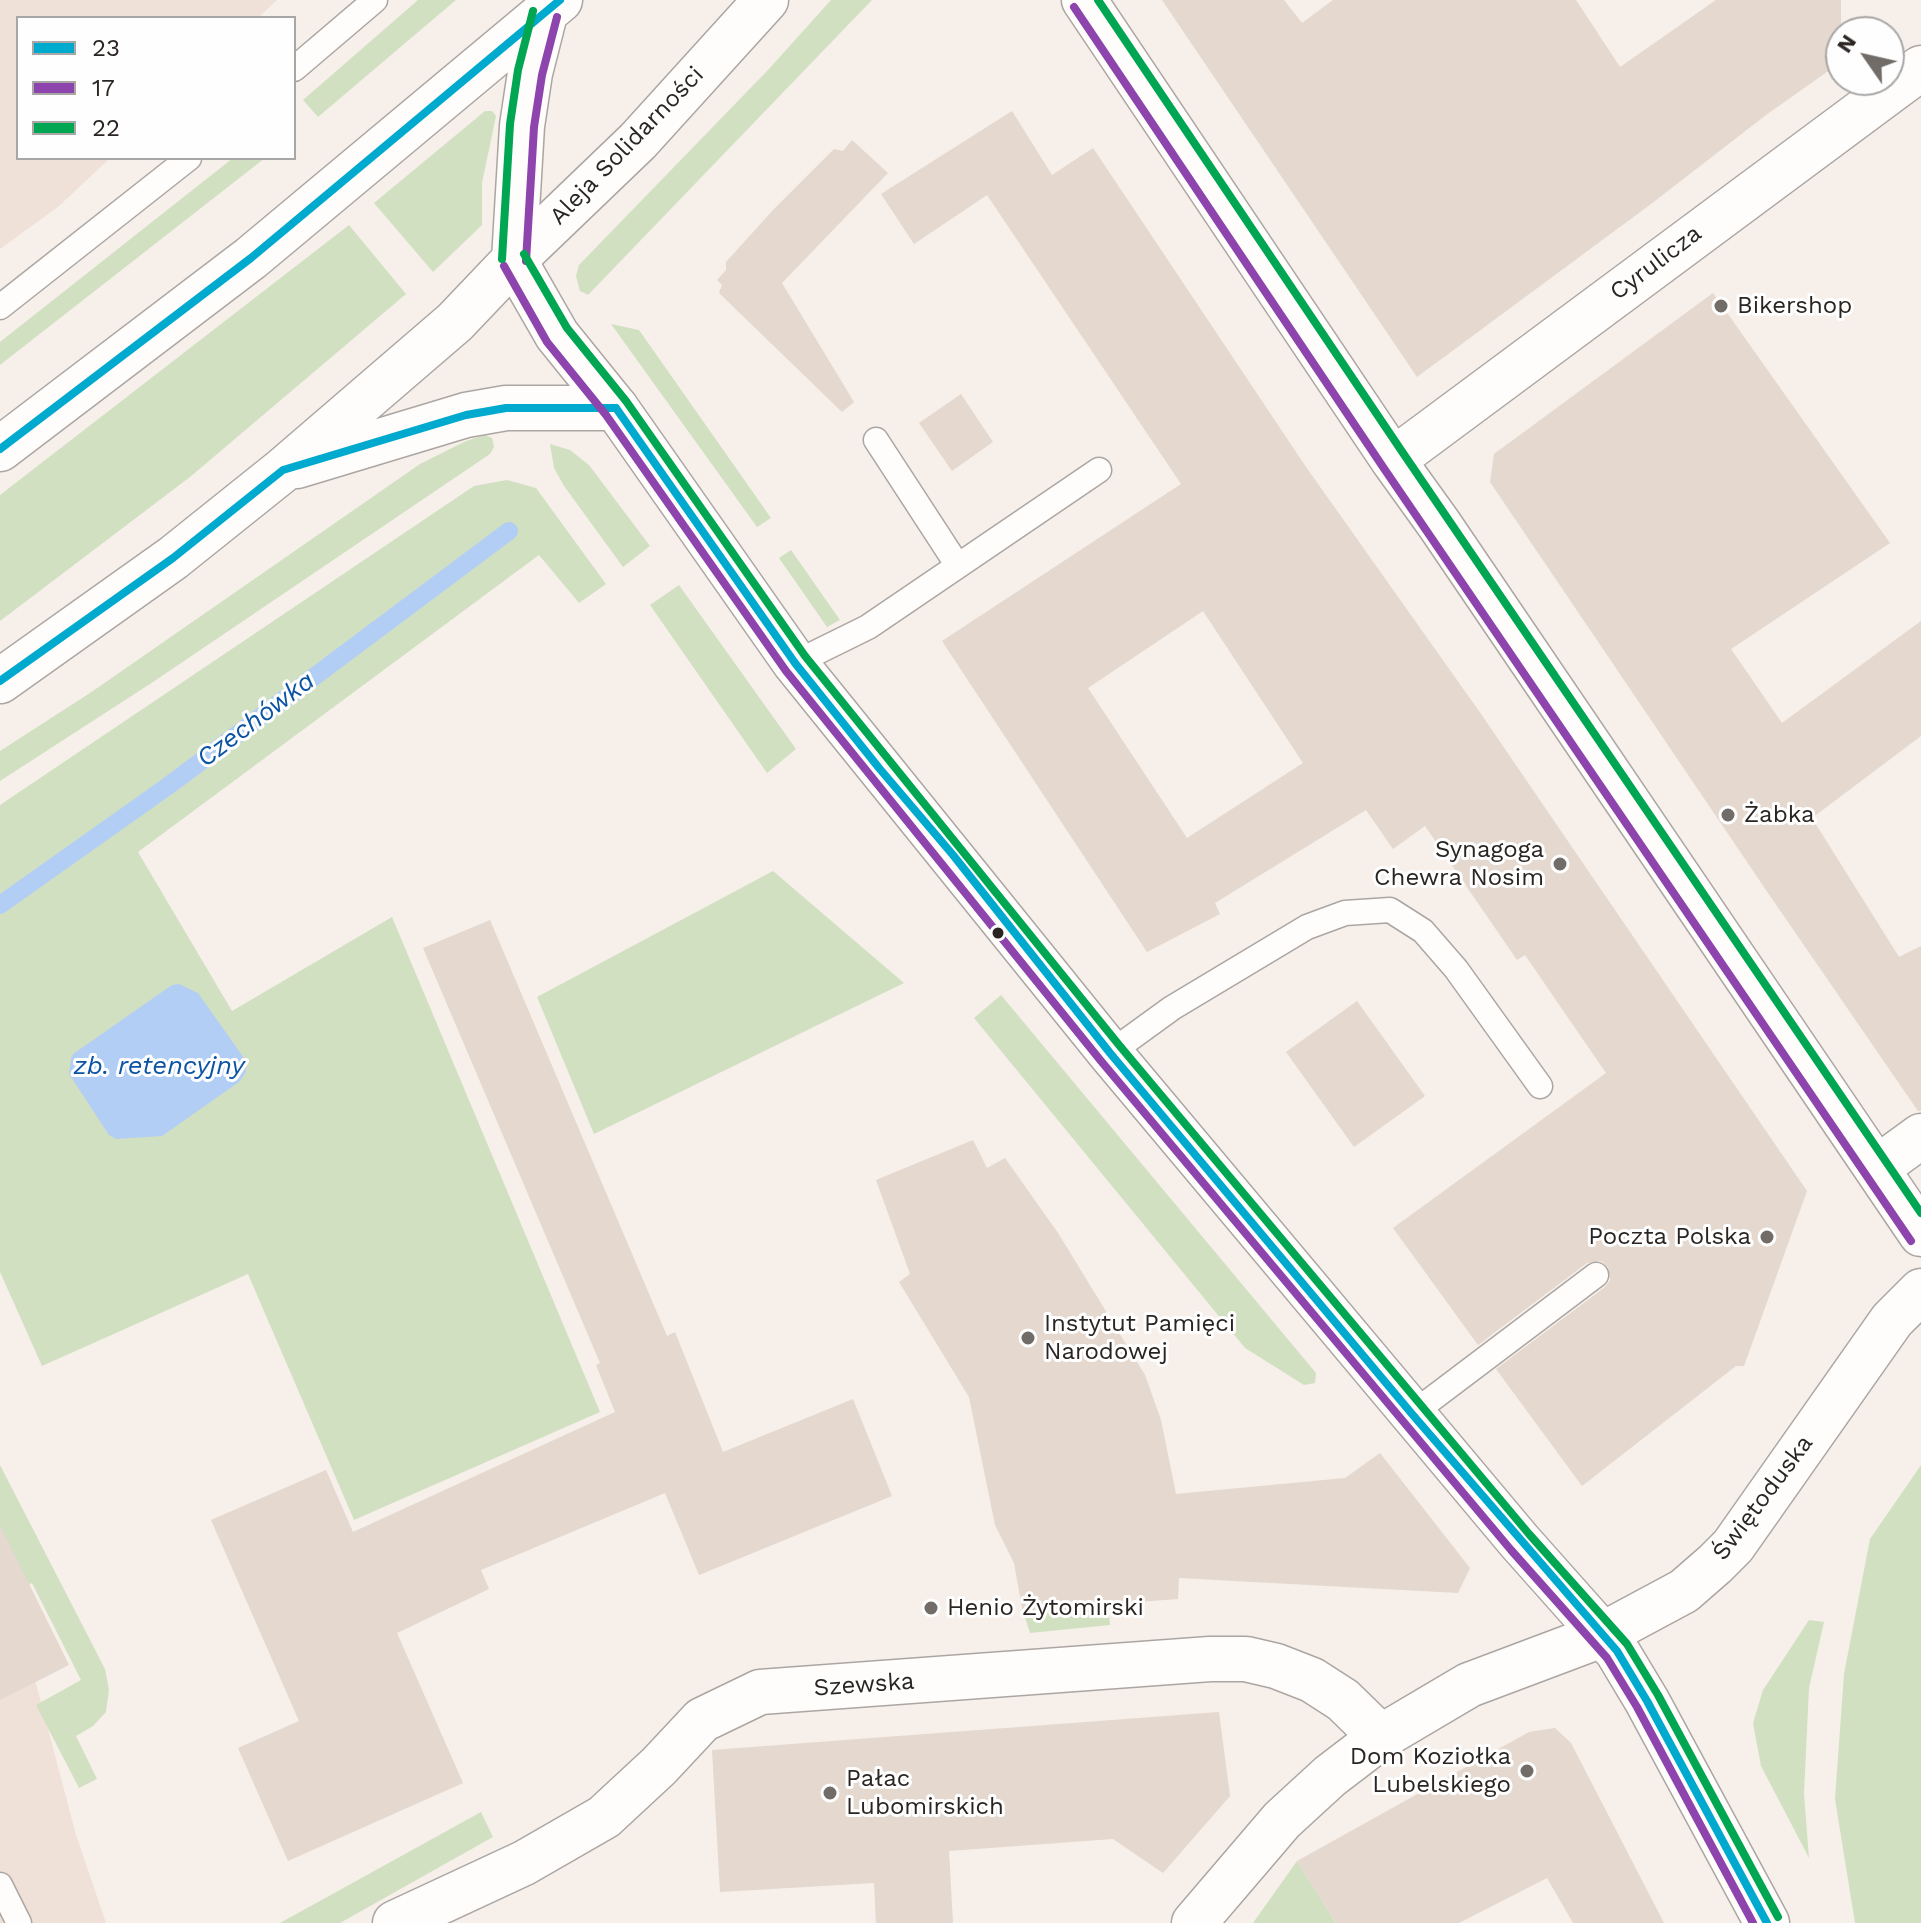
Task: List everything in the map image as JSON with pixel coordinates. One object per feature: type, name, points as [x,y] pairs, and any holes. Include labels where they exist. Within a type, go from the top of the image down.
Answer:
[{"type":"street","name":"Aleja Solidarności","points":[[0,681],[173,558],[283,470],[455,322],[514,260],[638,141],[766,0]]},
{"type":"street","points":[[1084,0],[1393,460],[1921,1234]]},
{"type":"street","points":[[552,7],[530,73],[522,126],[514,260],[557,335],[616,408],[795,663],[1110,1053],[1412,1414],[1617,1651],[1767,1923]]},
{"type":"street","points":[[0,449],[251,258],[552,7]]},
{"type":"street","name":"Cyrulicza","points":[[1393,460],[1921,68]]},
{"type":"street","points":[[283,470],[466,415],[506,408],[616,408]]},
{"type":"street","points":[[1877,1168],[1921,1136]]},
{"type":"street","name":"Świętoduska","points":[[1194,1923],[1282,1820],[1330,1776],[1381,1737],[1469,1685],[1602,1635],[1684,1591],[1724,1555],[1892,1320],[1921,1291]]},
{"type":"street","name":"Szewska","points":[[395,1923],[524,1863],[604,1817],[659,1766],[702,1720],[760,1692],[1210,1659],[1246,1659],[1276,1666],[1312,1680],[1343,1700],[1381,1737]]},
{"type":"lane","points":[[296,67],[375,0]]},
{"type":"lane","points":[[0,307],[186,160]]},
{"type":"lane","points":[[876,440],[958,566]]},
{"type":"lane","points":[[795,663],[868,627],[1099,470]]},
{"type":"lane","points":[[1110,1053],[1172,1008],[1307,927],[1345,913],[1390,910],[1423,931],[1456,969],[1540,1086]]},
{"type":"lane","points":[[1412,1414],[1596,1275]]},
{"type":"lane","points":[[0,1885],[19,1923]]},
{"type":"shaded area","points":[[0,0],[277,0],[260,16],[16,16],[16,160],[108,160],[59,206],[0,249]]},
{"type":"shaded area","points":[[0,1547],[76,1835],[106,1923],[0,1923]]},
{"type":"green space","points":[[418,0],[456,0],[318,117],[303,100]]},
{"type":"green space","points":[[831,0],[872,0],[588,295],[580,291],[576,276],[579,265],[768,70]]},
{"type":"green space","points":[[485,111],[492,111],[496,116],[482,183],[482,225],[433,272],[374,203]]},
{"type":"green space","points":[[230,160],[262,160],[0,365],[0,342]]},
{"type":"green space","points":[[349,225],[406,294],[190,477],[0,621],[0,495]]},
{"type":"green space","points":[[611,324],[639,330],[771,518],[757,527]]},
{"type":"green space","points":[[485,435],[492,438],[494,447],[490,454],[153,682],[0,781],[0,751],[90,693],[420,464]]},
{"type":"green space","points":[[550,444],[570,450],[589,465],[650,546],[623,567],[564,486],[554,468]]},
{"type":"green space","points":[[507,480],[536,488],[606,584],[579,603],[539,555],[138,852],[232,1011],[392,917],[600,1412],[354,1520],[248,1274],[42,1366],[0,1272],[0,805],[474,486]]},
{"type":"green space","points":[[791,550],[840,620],[827,627],[779,558]]},
{"type":"green space","points":[[679,585],[796,749],[767,773],[650,605]]},
{"type":"green space","points":[[773,871],[904,983],[594,1134],[537,997]]},
{"type":"green space","points":[[1001,995],[1316,1373],[1315,1383],[1304,1385],[1245,1348],[974,1018]]},
{"type":"green space","points":[[0,1465],[105,1669],[109,1690],[106,1712],[93,1726],[76,1736],[97,1779],[79,1788],[36,1705],[81,1680],[32,1583],[0,1599]]},
{"type":"green space","points":[[1921,1465],[1921,1923],[1855,1923],[1835,1799],[1844,1674],[1870,1539]]},
{"type":"green space","points":[[1108,1604],[1110,1625],[1030,1633],[1022,1608]]},
{"type":"green space","points":[[1809,1620],[1824,1622],[1809,1688],[1804,1794],[1809,1858],[1761,1766],[1753,1723],[1763,1690]]},
{"type":"green space","points":[[481,1812],[493,1837],[340,1923],[280,1923]]},
{"type":"green space","points":[[1297,1861],[1336,1923],[1253,1923]]},
{"type":"water","name":"zb. retencyjny","points":[[179,984],[198,993],[244,1058],[246,1072],[239,1082],[162,1136],[116,1139],[109,1135],[69,1074],[73,1054],[172,985]]},
{"type":"building","points":[[1162,0],[1284,0],[1302,23],[1333,0],[1576,0],[1620,67],[1716,0],[1841,0],[1841,16],[1825,16],[1825,73],[1417,377]]},
{"type":"building","points":[[1012,111],[1052,175],[1093,148],[1306,467],[1481,714],[1807,1191],[1744,1366],[1736,1366],[1582,1486],[1496,1369],[1605,1287],[1610,1280],[1608,1267],[1601,1261],[1587,1263],[1478,1345],[1393,1228],[1606,1073],[1525,955],[1517,960],[1425,826],[1393,849],[1366,810],[1215,903],[1220,914],[1147,952],[942,641],[1181,484],[987,195],[914,244],[881,194]],"holes":[[[1203,611],[1303,763],[1187,838],[1088,688]]]},
{"type":"building","points":[[852,140],[888,173],[782,283],[854,402],[842,412],[719,293],[722,285],[717,280],[726,270],[726,262],[773,210],[834,149],[843,151]]},
{"type":"building","points":[[1713,293],[1890,543],[1731,649],[1782,723],[1921,621],[1921,736],[1812,818],[1899,957],[1921,946],[1921,1111],[1918,1111],[1766,890],[1490,482],[1494,454]]},
{"type":"building","points":[[961,394],[993,442],[952,471],[919,423]]},
{"type":"building","points":[[490,920],[667,1336],[675,1332],[723,1452],[853,1399],[892,1496],[699,1575],[665,1493],[481,1570],[489,1589],[397,1633],[463,1783],[288,1861],[238,1748],[299,1721],[211,1520],[326,1470],[353,1532],[615,1412],[596,1365],[600,1363],[423,948]]},
{"type":"building","points":[[1357,1001],[1425,1096],[1354,1147],[1286,1052]]},
{"type":"building","name":"Instytut Pamięci Narodowej","points":[[973,1140],[987,1168],[1005,1158],[1058,1233],[1145,1375],[1161,1420],[1176,1494],[1345,1478],[1380,1453],[1470,1568],[1458,1593],[1179,1578],[1178,1599],[1022,1608],[1014,1563],[995,1525],[969,1397],[899,1282],[910,1274],[876,1180]]},
{"type":"building","points":[[0,1525],[69,1665],[0,1700]]},
{"type":"building","points":[[1219,1712],[1230,1796],[1163,1873],[1113,1839],[949,1851],[953,1923],[876,1923],[874,1883],[720,1892],[712,1750]]},
{"type":"building","points":[[1555,1728],[1571,1743],[1664,1923],[1573,1923],[1547,1878],[1459,1923],[1336,1923],[1297,1861],[1529,1732]]},
{"type":"waterway","name":"Czechówka","points":[[0,905],[168,786],[509,531]]},
{"type":"transit line","name":"23","points":[[0,449],[251,258],[560,0]]},
{"type":"transit line","name":"22","points":[[1098,0],[1921,1213]]},
{"type":"transit line","name":"17","points":[[1074,7],[1383,467],[1911,1241]]},
{"type":"transit line","name":"22","points":[[502,259],[510,124],[518,70],[533,11]]},
{"type":"transit line","name":"17","points":[[526,261],[534,127],[542,75],[557,17]]},
{"type":"transit line","name":"22","points":[[524,254],[567,328],[626,401],[805,656],[1119,1045],[1529,1534],[1627,1644],[1658,1695],[1778,1917]]},
{"type":"transit line","name":"17","points":[[504,266],[547,342],[606,415],[786,671],[1101,1061],[1511,1550],[1607,1658],[1637,1707],[1753,1923]]},
{"type":"transit line","name":"23","points":[[0,681],[173,558],[283,470],[466,415],[506,408],[616,408]]},
{"type":"transit line","name":"23","points":[[616,408],[795,663],[879,768],[953,855],[1110,1053],[1412,1414],[1617,1651],[1767,1923]]},
{"type":"place","name":"Bikershop","points":[[1721,306]]},
{"type":"place","name":"Żabka","points":[[1728,815]]},
{"type":"place","name":"Synagoga Chewra Nosim","points":[[1560,864]]},
{"type":"place","name":"Poczta Polska","points":[[1767,1237]]},
{"type":"place","name":"Instytut Pamięci Narodowej","points":[[1028,1338]]},
{"type":"place","name":"Henio Żytomirski","points":[[931,1608]]},
{"type":"place","name":"Dom Koziołka Lubelskiego","points":[[1527,1771]]},
{"type":"place","name":"Pałac Lubomirskich","points":[[830,1793]]}]
